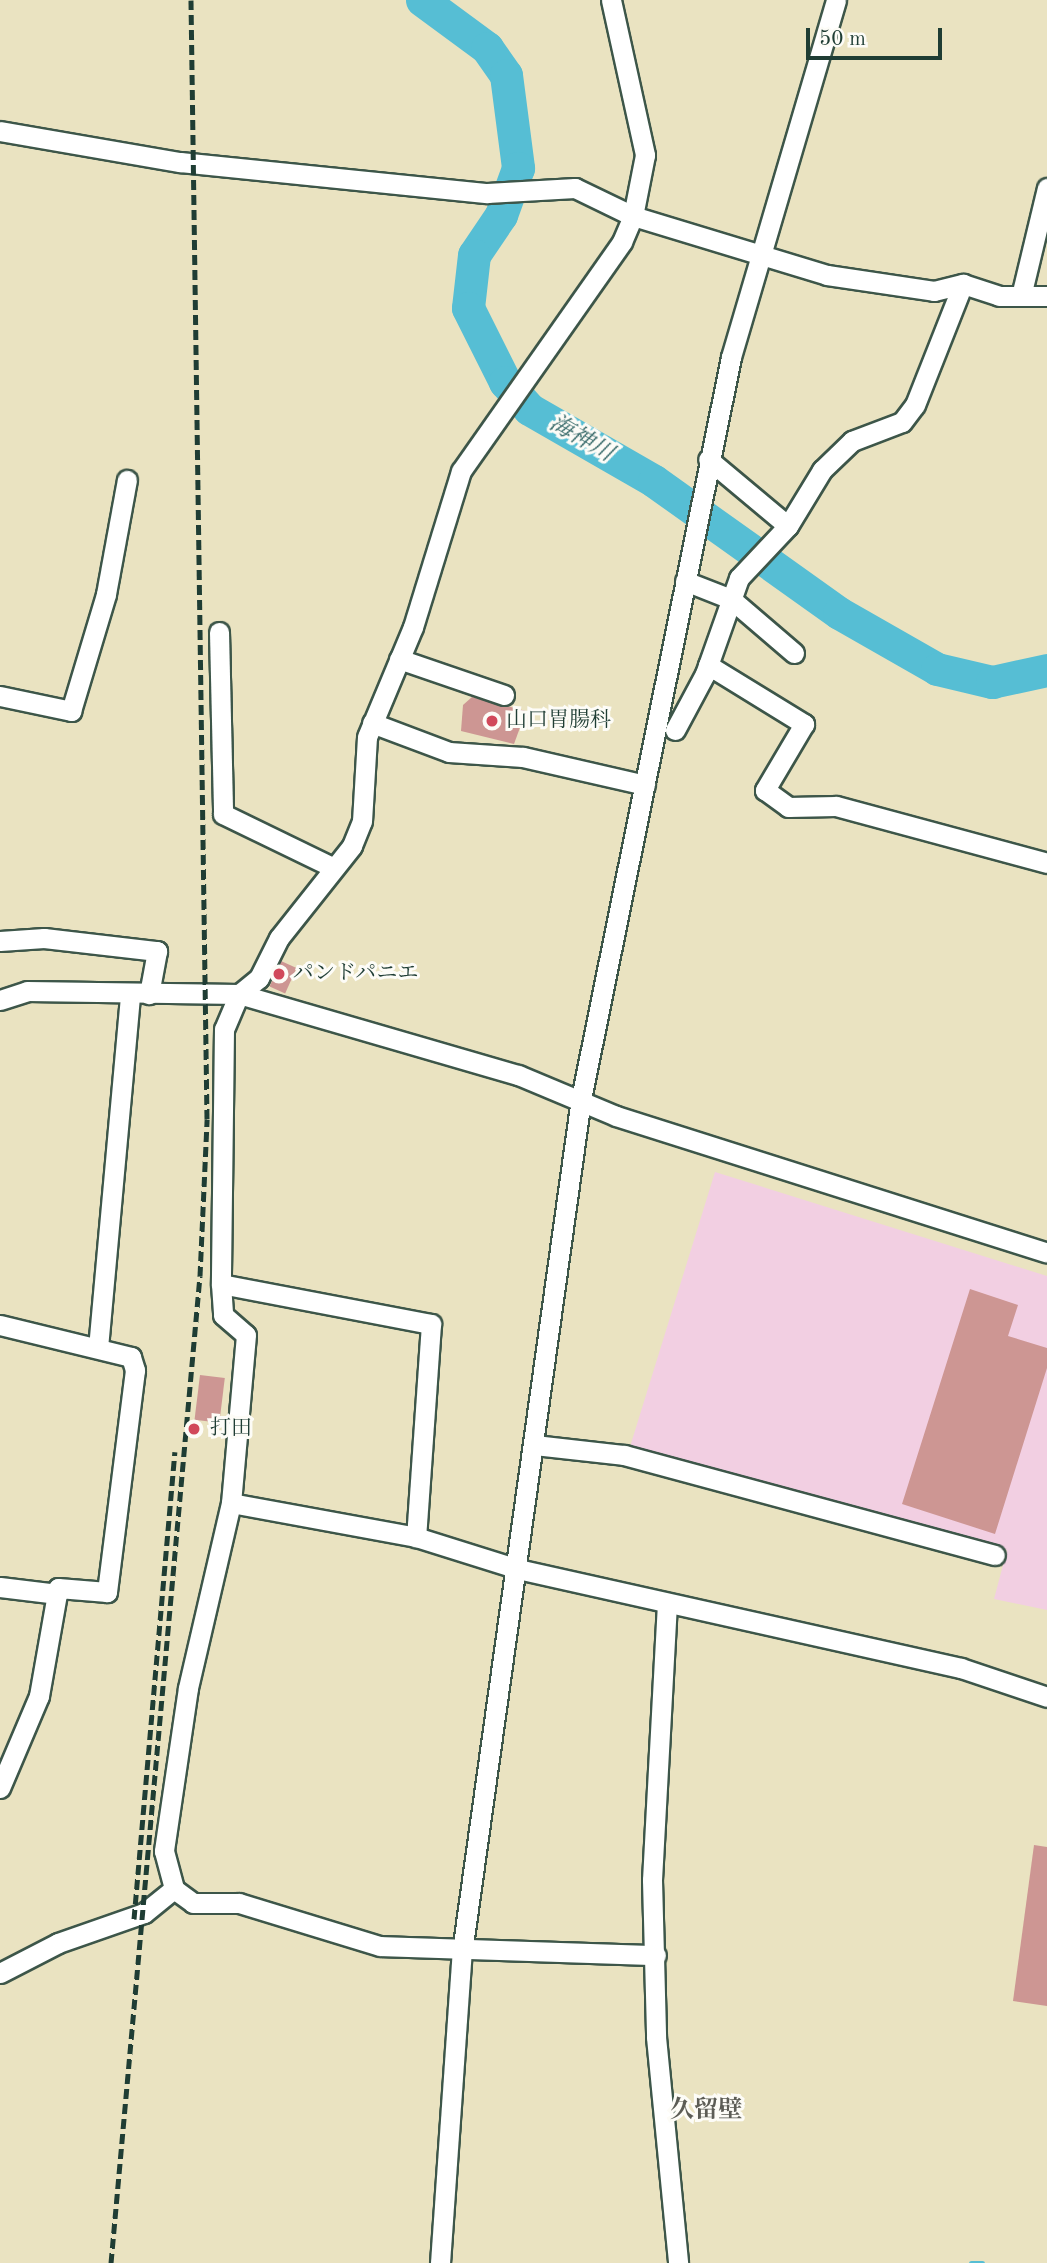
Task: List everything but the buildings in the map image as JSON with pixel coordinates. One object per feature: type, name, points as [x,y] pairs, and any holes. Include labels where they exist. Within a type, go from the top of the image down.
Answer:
[{"type":"street","points":[[611,0],[645,155],[633,216],[499,414],[448,502],[399,659],[372,723],[362,821],[352,846],[332,867],[279,938],[259,978],[239,995],[224,1029],[221,1284],[223,1315],[246,1335],[231,1503],[188,1688],[164,1852],[174,1889],[193,1903],[239,1903],[380,1946],[462,1952],[656,1955]]},
{"type":"street","points":[[440,2263],[462,1952],[518,1569],[581,1099],[706,467],[759,257],[836,0]]},
{"type":"street","points":[[0,131],[180,162],[487,192],[543,193],[575,188],[633,216],[759,257],[934,291],[963,284],[999,296],[1023,292],[1047,296]]},
{"type":"street","points":[[1023,292],[1047,188]]},
{"type":"street","points":[[675,730],[708,665],[739,578],[788,526],[822,470],[852,441],[902,422],[915,405],[963,284]]},
{"type":"street","points":[[706,467],[788,526]]},
{"type":"street","points":[[0,696],[71,711],[106,594],[127,480]]},
{"type":"street","points":[[685,581],[731,599],[794,653]]},
{"type":"street","points":[[219,632],[223,814],[332,867]]},
{"type":"street","points":[[399,659],[504,695]]},
{"type":"street","points":[[708,665],[804,724],[765,790],[788,807],[836,806],[1047,863]]},
{"type":"street","points":[[372,723],[449,752],[523,757],[645,785]]},
{"type":"street","points":[[0,941],[44,938],[157,951],[140,994],[97,1348]]},
{"type":"street","points":[[0,1000],[27,991],[239,995],[518,1075],[581,1099],[1047,1253]]},
{"type":"street","points":[[221,1284],[431,1324],[416,1536]]},
{"type":"street","points":[[0,1325],[131,1357],[135,1370],[107,1592],[58,1588],[39,1696],[0,1788]]},
{"type":"street","points":[[535,1445],[624,1455],[995,1555]]},
{"type":"street","points":[[231,1503],[416,1536],[518,1569],[961,1668],[1047,1697]]},
{"type":"street","points":[[0,1587],[58,1594]]},
{"type":"street","points":[[667,1603],[653,1808],[656,2037],[678,2263]]},
{"type":"street","points":[[0,1973],[58,1943],[144,1913],[174,1889]]},
{"type":"shaded area","points":[[715,1172],[1047,1276],[1047,1610],[994,1599],[1007,1550],[629,1450]]},
{"type":"waterway","name":"海神川","points":[[422,0],[487,48],[506,75],[518,168],[501,215],[474,255],[468,308],[505,382],[529,409],[654,481],[839,613],[937,669],[992,682],[1047,670]]},
{"type":"waterway","points":[[971,2263],[982,2263]]},
{"type":"railway","points":[[111,2263],[200,1276],[207,1119],[191,0]]},
{"type":"railway","points":[[134,1919],[175,1452]]},
{"type":"place","name":"山口胃腸科","points":[[492,721]]},
{"type":"place","name":"パンドパニエ","points":[[279,974]]},
{"type":"place","name":"打田","points":[[194,1429]]},
{"type":"district","name":"久留壁","points":[[706,2112]]}]
